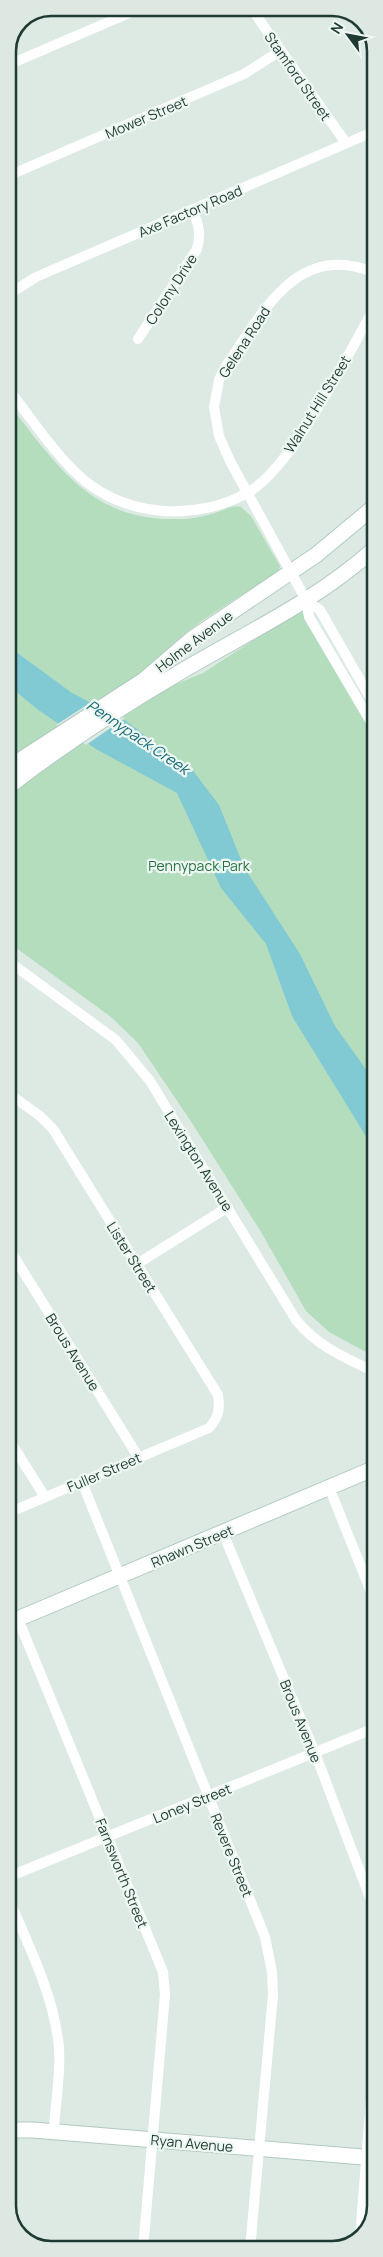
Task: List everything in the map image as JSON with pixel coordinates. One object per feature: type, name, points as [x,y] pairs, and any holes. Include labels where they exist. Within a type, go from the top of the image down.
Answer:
[{"type":"main road","name":"Holme Avenue","points":[[134,694],[193,638],[342,536],[366,514]]},
{"type":"main road","name":"Holme Avenue","points":[[16,779],[37,758],[134,694],[306,600],[366,555]]},
{"type":"main road","name":"Holme Avenue","points":[[16,765],[37,758]]},
{"type":"main road","name":"Rhawn Street","points":[[17,1619],[367,1471]]},
{"type":"main road","name":"Ryan Avenue","points":[[17,2130],[54,2131],[367,2158]]},
{"type":"street","points":[[16,62],[122,16]]},
{"type":"street","name":"Stamford Street","points":[[256,16],[346,143]]},
{"type":"street","name":"Mower Street","points":[[16,173],[244,74],[280,51]]},
{"type":"street","name":"Axe Factory Road","points":[[16,290],[36,277],[366,135]]},
{"type":"street","name":"Colony Drive","points":[[138,338],[197,250],[200,238],[199,227],[192,210]]},
{"type":"street","name":"Gelena Road","points":[[306,600],[230,460],[215,421],[216,393],[224,369],[276,293],[294,278],[318,268],[342,264],[366,271]]},
{"type":"street","name":"Walnut Hill Street","points":[[248,493],[270,473],[295,444],[366,322]]},
{"type":"street","points":[[16,399],[73,469],[105,494],[120,502],[150,510],[189,511],[208,508],[248,493]]},
{"type":"street","points":[[306,600],[320,610],[366,691]]},
{"type":"street","points":[[306,600],[309,617],[366,714]]},
{"type":"street","name":"Lexington Avenue","points":[[16,967],[102,1028],[130,1055],[150,1080],[296,1320],[307,1334],[338,1355],[367,1368]]},
{"type":"street","name":"Lister Street","points":[[16,1099],[40,1116],[53,1129],[218,1395],[220,1408],[216,1420],[209,1428],[199,1432]]},
{"type":"street","points":[[137,1264],[228,1208]]},
{"type":"street","name":"Brous Avenue","points":[[17,1261],[139,1458]]},
{"type":"street","name":"Fuller Street","points":[[17,1509],[199,1432]]},
{"type":"street","points":[[17,1452],[45,1497]]},
{"type":"street","name":"Revere Street","points":[[82,1482],[118,1576],[265,1937],[272,1972],[273,1995],[251,2240]]},
{"type":"street","points":[[329,1487],[367,1581]]},
{"type":"street","name":"Brous Avenue","points":[[223,1532],[315,1753],[367,1887]]},
{"type":"street","name":"Farnsworth Street","points":[[17,1629],[108,1837],[163,1972],[165,1983],[144,2241]]},
{"type":"street","name":"Loney Street","points":[[17,1873],[367,1731]]},
{"type":"street","points":[[17,1918],[45,1985],[54,2014],[59,2049],[54,2131]]},
{"type":"street","points":[[362,2223],[367,2187]]},
{"type":"green space","name":"Pennypack Park","points":[[16,413],[60,467],[78,485],[99,500],[121,511],[148,517],[178,519],[200,517],[230,508],[241,507],[251,516],[280,566],[279,571],[197,624],[168,649],[155,663],[164,689],[203,673],[297,612],[305,613],[366,721],[367,1352],[329,1332],[306,1311],[261,1232],[190,1120],[138,1043],[111,1017],[16,948],[16,792],[35,773],[26,751],[16,755]]},
{"type":"water","name":"Pennypack Creek","points":[[16,652],[72,693],[126,721],[194,772],[219,805],[244,867],[300,954],[335,1026],[366,1070],[367,1137],[292,1016],[266,944],[221,888],[177,793],[96,749],[37,709],[16,692]]},
{"type":"pier","points":[[93,701],[125,718],[86,745],[56,725]]}]
